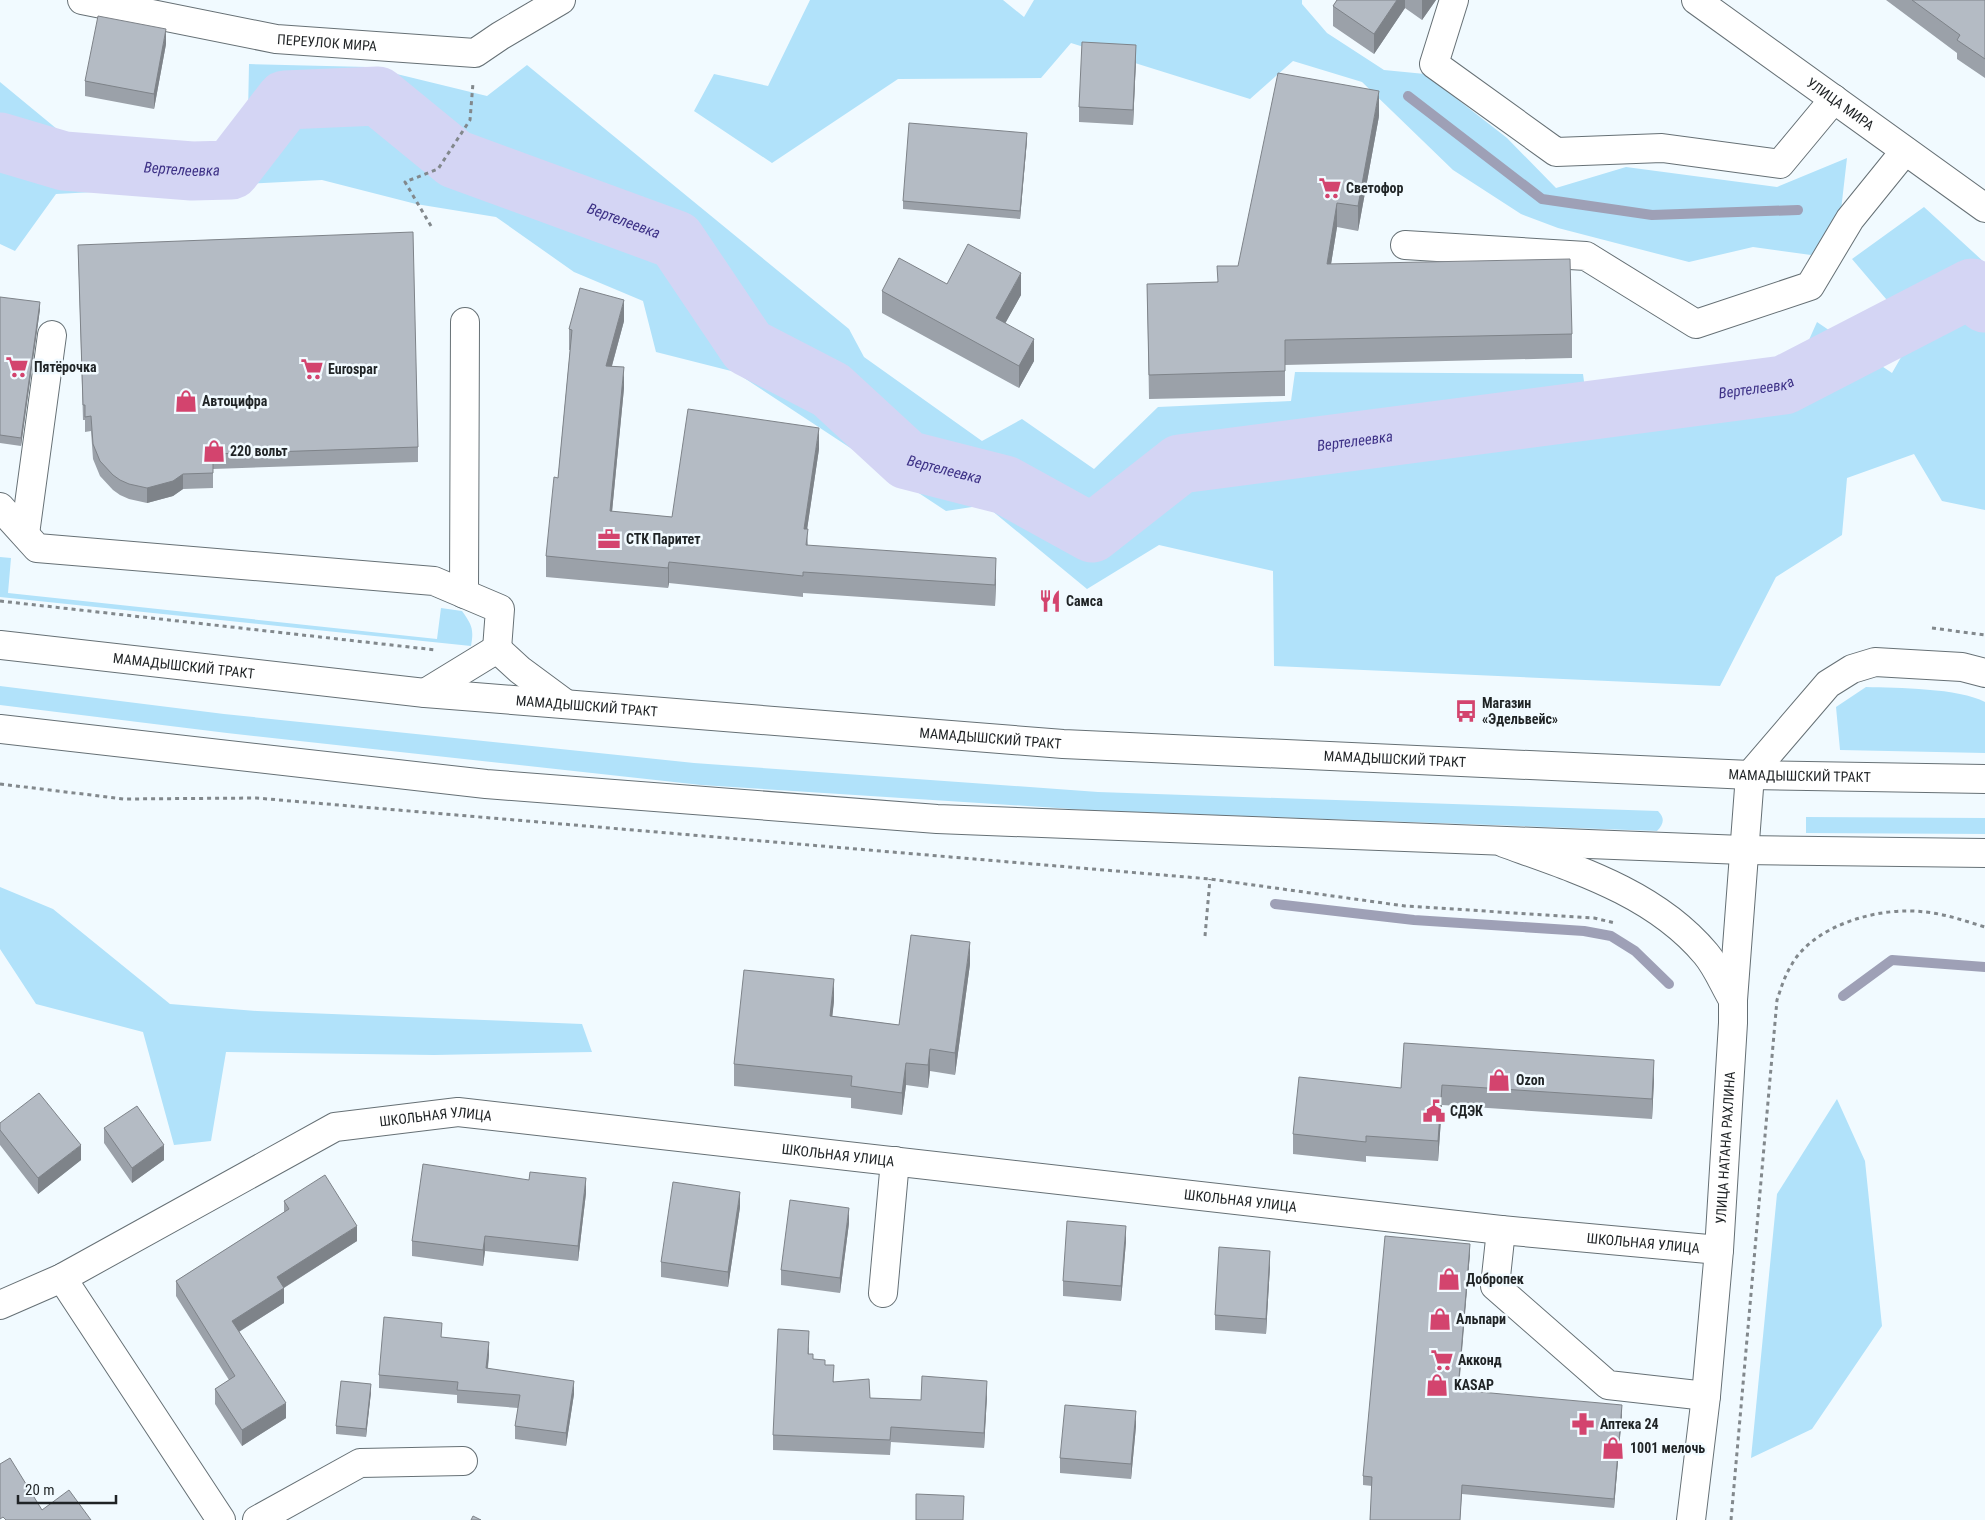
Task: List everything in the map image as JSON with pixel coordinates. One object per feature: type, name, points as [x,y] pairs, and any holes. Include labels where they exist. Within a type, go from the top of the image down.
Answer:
[{"type":"street","name":"ПЕРЕУЛОК МИРА","points":[[82,0],[276,38],[475,52]]},
{"type":"street","points":[[475,52],[561,0]]},
{"type":"street","points":[[1454,0],[1434,64],[1556,152],[1662,148],[1780,164],[1834,100]]},
{"type":"street","name":"УЛИЦА МИРА","points":[[1696,0],[1985,208]]},
{"type":"street","points":[[1405,246],[1586,256],[1696,324],[1810,286],[1850,219],[1905,151]]},
{"type":"street","points":[[464,594],[465,322]]},
{"type":"street","points":[[25,534],[52,335]]},
{"type":"street","points":[[0,507],[38,548],[434,581],[500,609],[497,649]]},
{"type":"street","name":"МАМАДЫШСКИЙ ТРАКТ","points":[[0,645],[426,692],[1063,744],[1750,775],[1985,779]]},
{"type":"street","points":[[426,692],[497,649]]},
{"type":"street","points":[[497,649],[520,670],[566,704]]},
{"type":"street","points":[[1750,775],[1828,684],[1852,669],[1875,662],[1962,667],[1985,673]]},
{"type":"street","points":[[0,729],[486,784],[937,819],[1744,850],[1985,854]]},
{"type":"street","name":"УЛИЦА НАТАНА РАХЛИНА","points":[[1691,1520],[1706,1396],[1719,1250],[1733,1000],[1750,775]]},
{"type":"street","points":[[1494,840],[1597,877],[1654,908],[1685,933],[1707,955],[1733,1000]]},
{"type":"street","name":"ШКОЛЬНАЯ УЛИЦА","points":[[0,1304],[62,1278],[335,1128],[458,1112],[1501,1230],[1719,1250]]},
{"type":"street","points":[[883,1293],[895,1161]]},
{"type":"street","points":[[1501,1230],[1496,1286],[1608,1385],[1706,1396]]},
{"type":"street","points":[[62,1278],[220,1520]]},
{"type":"street","points":[[257,1520],[360,1463],[463,1461]]},
{"type":"path","points":[[431,226],[405,182],[438,169],[470,120],[475,52]]},
{"type":"path","points":[[0,601],[439,650]]},
{"type":"path","points":[[1932,628],[1985,635]]},
{"type":"path","points":[[0,784],[124,798],[256,798],[1210,878],[1405,906],[1594,918],[1617,924]]},
{"type":"path","points":[[1205,936],[1210,878]]},
{"type":"path","points":[[1731,1520],[1777,1000],[1792,964],[1814,942],[1829,931],[1863,916],[1888,912],[1925,912],[1985,927]]},
{"type":"shaded area","points":[[810,0],[1003,0],[1024,17],[1034,0],[1302,0],[1302,4],[1327,33],[1384,70],[1425,74],[1507,138],[1556,188],[1626,167],[1777,187],[1847,158],[1840,219],[1811,255],[1753,247],[1689,262],[1558,228],[1521,214],[1453,170],[1362,82],[1293,61],[1250,99],[1071,43],[1041,78],[898,79],[772,163],[694,111],[714,74],[768,86]]},
{"type":"shaded area","points":[[249,64],[368,67],[487,96],[527,65],[849,329],[864,357],[982,441],[1022,419],[1094,469],[1158,407],[1291,401],[1295,372],[1583,374],[1587,403],[1795,371],[1817,322],[1892,373],[1915,333],[1852,259],[1924,207],[1985,263],[1985,510],[1942,501],[1914,454],[1847,478],[1842,535],[1776,577],[1720,686],[1274,666],[1273,571],[1159,545],[1087,589],[985,505],[946,511],[735,372],[656,352],[643,301],[574,272],[496,217],[416,204],[322,180],[56,194],[15,251],[0,244],[0,82],[63,134],[220,154],[248,113]]},
{"type":"shaded area","points":[[0,557],[11,558],[8,593],[437,639],[441,608],[462,611],[471,627],[471,646],[0,597]]},
{"type":"shaded area","points":[[0,686],[224,714],[694,763],[1098,792],[1658,811],[1663,821],[1657,831],[1103,811],[701,785],[227,733],[0,705]]},
{"type":"shaded area","points":[[1866,687],[1944,691],[1974,697],[1985,702],[1985,753],[1840,750],[1836,707]]},
{"type":"shaded area","points":[[1806,817],[1985,818],[1985,834],[1806,833]]},
{"type":"shaded area","points":[[0,887],[53,909],[170,1004],[257,1011],[582,1024],[592,1052],[434,1055],[226,1052],[211,1141],[174,1145],[143,1032],[36,1004],[0,949]]},
{"type":"shaded area","points":[[1837,1099],[1865,1161],[1882,1326],[1812,1429],[1751,1458],[1777,1194]]},
{"type":"building","points":[[1337,0],[1397,0],[1374,34],[1333,6]]},
{"type":"building","points":[[1912,0],[1985,0],[1985,59],[1957,40],[1960,35]]},
{"type":"building","points":[[98,16],[166,29],[154,94],[85,81]]},
{"type":"building","points":[[1082,42],[1136,45],[1133,110],[1079,107]]},
{"type":"building","points":[[1278,73],[1379,91],[1358,206],[1337,203],[1327,264],[1570,259],[1572,334],[1285,340],[1285,371],[1149,375],[1147,284],[1218,282],[1217,266],[1238,266]]},
{"type":"building","points":[[909,123],[1027,133],[1020,211],[903,201]]},
{"type":"building","points":[[413,232],[418,447],[213,454],[213,473],[183,474],[173,481],[147,488],[120,480],[100,461],[93,444],[91,416],[85,417],[85,405],[83,405],[78,245]]},
{"type":"building","points":[[968,244],[1021,273],[996,318],[1034,339],[1019,366],[882,291],[899,258],[947,284]]},
{"type":"building","points":[[580,288],[624,300],[606,366],[624,367],[610,511],[672,517],[688,409],[819,428],[804,529],[808,529],[806,545],[996,558],[995,585],[803,572],[803,576],[669,562],[668,568],[546,556],[554,477],[558,478],[572,330],[569,329]]},
{"type":"building","name":"Пятёрочка","points":[[0,297],[40,302],[21,438],[0,435]]},
{"type":"building","points":[[911,935],[970,942],[955,1053],[930,1049],[928,1065],[906,1063],[902,1093],[851,1086],[852,1076],[734,1064],[744,970],[834,979],[830,1016],[899,1025]]},
{"type":"building","points":[[1404,1043],[1654,1060],[1652,1099],[1442,1085],[1438,1141],[1366,1136],[1366,1142],[1293,1134],[1299,1077],[1401,1088]]},
{"type":"building","points":[[39,1093],[81,1145],[38,1178],[0,1130],[0,1123]]},
{"type":"building","points":[[137,1106],[164,1145],[132,1168],[104,1128]]},
{"type":"building","points":[[423,1164],[529,1180],[530,1172],[586,1178],[578,1246],[485,1236],[483,1250],[412,1241]]},
{"type":"building","points":[[325,1175],[357,1226],[277,1277],[284,1288],[232,1321],[286,1403],[242,1430],[215,1389],[235,1376],[176,1281],[289,1209],[284,1201]]},
{"type":"building","points":[[673,1182],[740,1192],[728,1272],[661,1262]]},
{"type":"building","points":[[790,1200],[849,1208],[840,1278],[781,1270]]},
{"type":"building","points":[[1067,1221],[1126,1226],[1121,1286],[1063,1281]]},
{"type":"building","points":[[1385,1236],[1470,1244],[1458,1390],[1622,1405],[1614,1499],[1462,1485],[1460,1520],[1370,1520],[1372,1477],[1363,1476]]},
{"type":"building","points":[[1219,1247],[1270,1251],[1266,1319],[1215,1315]]},
{"type":"building","points":[[384,1317],[442,1323],[441,1337],[489,1342],[486,1368],[574,1381],[566,1433],[515,1426],[520,1395],[457,1390],[458,1382],[379,1375]]},
{"type":"building","points":[[778,1329],[809,1331],[808,1354],[813,1354],[813,1359],[825,1360],[825,1365],[834,1365],[833,1382],[869,1379],[870,1398],[921,1400],[922,1376],[987,1381],[984,1433],[891,1427],[890,1440],[773,1435]]},
{"type":"building","points":[[341,1381],[371,1384],[366,1429],[336,1426]]},
{"type":"building","points":[[1065,1405],[1136,1411],[1131,1464],[1060,1458]]},
{"type":"building","points":[[10,1458],[42,1510],[69,1490],[91,1520],[6,1520],[3,1517],[0,1519],[0,1464]]},
{"type":"building","points":[[916,1494],[964,1496],[963,1520],[916,1520]]},
{"type":"building","points":[[473,1516],[481,1520],[471,1520]]},
{"type":"waterway","name":"Вертелеевка","points":[[0,142],[64,161],[192,171],[231,170],[285,100],[378,96],[455,159],[676,240],[748,347],[831,390],[907,460],[1005,485],[1092,533],[1180,464],[1784,385],[1972,288],[1985,303]]},
{"type":"waterway","points":[[1408,96],[1542,199],[1652,215],[1798,210]]},
{"type":"waterway","points":[[1275,904],[1414,920],[1584,931],[1611,936],[1635,951],[1669,984]]},
{"type":"waterway","points":[[1843,996],[1892,960],[1985,967]]},
{"type":"place","name":"Светофор","points":[[1330,188]]},
{"type":"place","name":"Пятёрочка","points":[[17,367]]},
{"type":"place","name":"Eurospar","points":[[312,369]]},
{"type":"place","name":"Автоцифра","points":[[186,401]]},
{"type":"place","name":"220 вольт","points":[[214,451]]},
{"type":"place","name":"СТК Паритет","points":[[609,539]]},
{"type":"place","name":"Самса","points":[[1050,601]]},
{"type":"place","name":"Магазин «Эдельвейс»","points":[[1466,711]]},
{"type":"place","name":"Ozon","points":[[1499,1080]]},
{"type":"place","name":"СДЭК","points":[[1434,1111]]},
{"type":"place","name":"Добропек","points":[[1449,1279]]},
{"type":"place","name":"Альпари","points":[[1440,1319]]},
{"type":"place","name":"Акконд","points":[[1442,1360]]},
{"type":"place","name":"KASAP","points":[[1437,1385]]},
{"type":"place","name":"Аптека 24","points":[[1583,1424]]},
{"type":"place","name":"1001 мелочь","points":[[1613,1448]]}]
